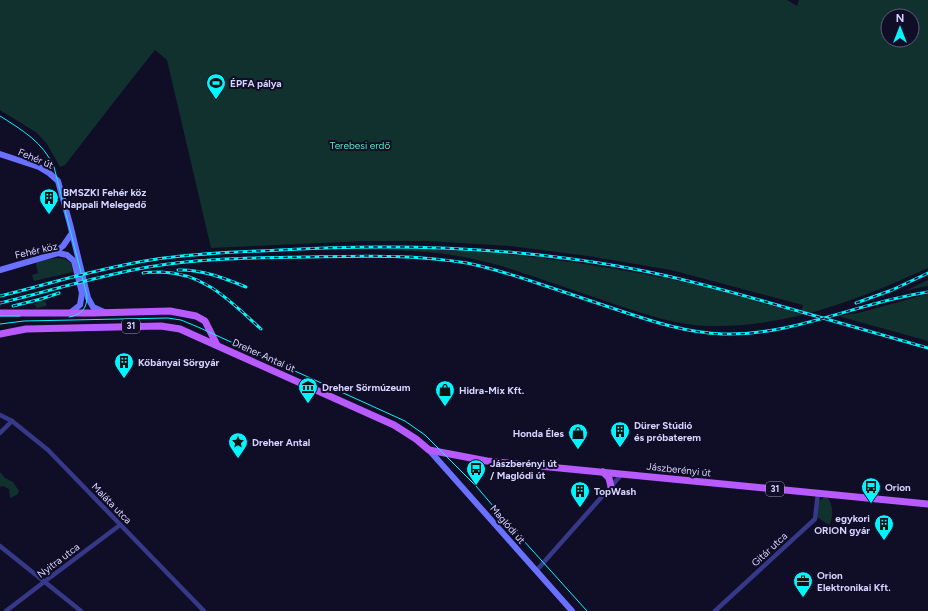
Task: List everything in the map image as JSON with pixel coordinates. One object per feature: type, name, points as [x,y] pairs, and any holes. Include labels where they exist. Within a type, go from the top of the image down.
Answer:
[{"type":"main road","name":"Fehér út","points":[[0,154],[38,167],[54,176],[60,184],[88,298],[93,306],[106,313]]},
{"type":"main road","points":[[53,254],[63,246],[72,233]]},
{"type":"main road","name":"Fehér köz","points":[[0,270],[53,254],[64,254],[69,256],[74,260],[82,291],[80,305],[71,312]]},
{"type":"main road","name":"31","points":[[0,313],[106,313],[170,311],[196,316],[201,318],[207,324]]},
{"type":"main road","points":[[191,334],[202,333],[205,331],[207,324]]},
{"type":"main road","name":"Dreher Antal út","points":[[207,324],[213,339],[218,346]]},
{"type":"main road","name":"Dreher Antal út","points":[[0,334],[26,329],[170,326],[394,425],[416,439],[429,450]]},
{"type":"main road","name":"Jászberényi út","points":[[429,450],[487,461],[928,504]]},
{"type":"main road","name":"Maglódi út","points":[[429,450],[572,611]]},
{"type":"main road","points":[[603,472],[609,478],[611,486]]},
{"type":"street","name":"Maláta utca","points":[[0,415],[12,421],[48,450],[204,611]]},
{"type":"street","points":[[0,433],[12,421]]},
{"type":"street","points":[[536,571],[623,474]]},
{"type":"street","name":"Gitár utca","points":[[715,611],[815,519],[818,493]]},
{"type":"street","name":"Nyitra utca","points":[[6,611],[120,525]]},
{"type":"street","points":[[0,546],[81,611]]},
{"type":"green space","name":"Terebesi erdő","points":[[0,0],[787,0],[797,6],[799,0],[928,0],[928,268],[875,291],[821,310],[765,322],[708,326],[684,324],[649,315],[514,270],[459,256],[410,251],[365,249],[455,250],[540,258],[597,266],[691,284],[800,314],[803,305],[671,270],[588,256],[510,246],[427,241],[365,241],[211,248],[167,60],[155,50],[65,165],[60,167],[47,144],[37,133],[0,110]]},
{"type":"green space","points":[[57,258],[65,259],[71,263],[73,272],[34,281],[32,275],[38,273],[36,264],[38,261]]},
{"type":"green space","points":[[928,280],[928,286],[907,290]]},
{"type":"green space","points":[[928,294],[928,341],[838,316],[858,313]]},
{"type":"green space","points":[[43,300],[47,304],[46,306],[37,308],[34,304]]},
{"type":"green space","points":[[0,472],[5,478],[13,482],[19,491],[17,495],[10,498],[9,489],[3,486],[0,487]]},
{"type":"green space","points":[[827,497],[831,503],[832,510],[832,518],[829,525],[817,517],[819,502],[823,498]]},
{"type":"tram line","points":[[0,116],[31,137],[44,150],[54,167],[87,296],[86,304],[83,310],[77,315],[69,317]]},
{"type":"tram line","points":[[0,316],[20,316]]},
{"type":"tram line","points":[[0,324],[24,321],[168,318],[181,320],[405,421],[425,435],[476,486],[587,611]]},
{"type":"railway","points":[[0,296],[117,266],[188,255],[371,247],[463,249],[554,257],[599,263],[659,274],[734,293],[928,348]]},
{"type":"railway","points":[[0,303],[111,275],[168,264],[226,259],[346,256],[426,258],[467,263],[513,275],[659,323],[697,332],[723,334],[775,330],[826,318],[877,303],[928,292]]},
{"type":"railway","points":[[178,270],[195,271],[221,277],[246,287]]},
{"type":"railway","points":[[143,273],[161,272],[177,274],[204,283],[228,299],[261,329]]},
{"type":"railway","points":[[856,303],[892,290],[928,273]]},
{"type":"railway","points":[[13,306],[59,293]]},
{"type":"place","name":"ÉPFA pálya","points":[[216,100]]},
{"type":"place","name":"BMSZKI Fehér köz Nappali Melegedő","points":[[49,215]]},
{"type":"place","name":"Kőbányai Sörgyár","points":[[124,379]]},
{"type":"place","name":"Dreher Sörmúzeum","points":[[308,404]]},
{"type":"place","name":"Hidra-Mix Kft.","points":[[445,407]]},
{"type":"place","name":"Dürer Stúdió és próbaterem","points":[[620,448]]},
{"type":"place","name":"Honda Éles","points":[[578,450]]},
{"type":"place","name":"Dreher Antal","points":[[238,459]]},
{"type":"place","name":"Jászberényi út / Maglódi út","points":[[476,486]]},
{"type":"place","name":"Orion","points":[[871,504]]},
{"type":"place","name":"TopWash","points":[[580,508]]},
{"type":"place","name":"egykori ORION gyár","points":[[884,541]]},
{"type":"place","name":"Orion Elektronikai Kft.","points":[[803,598]]}]
